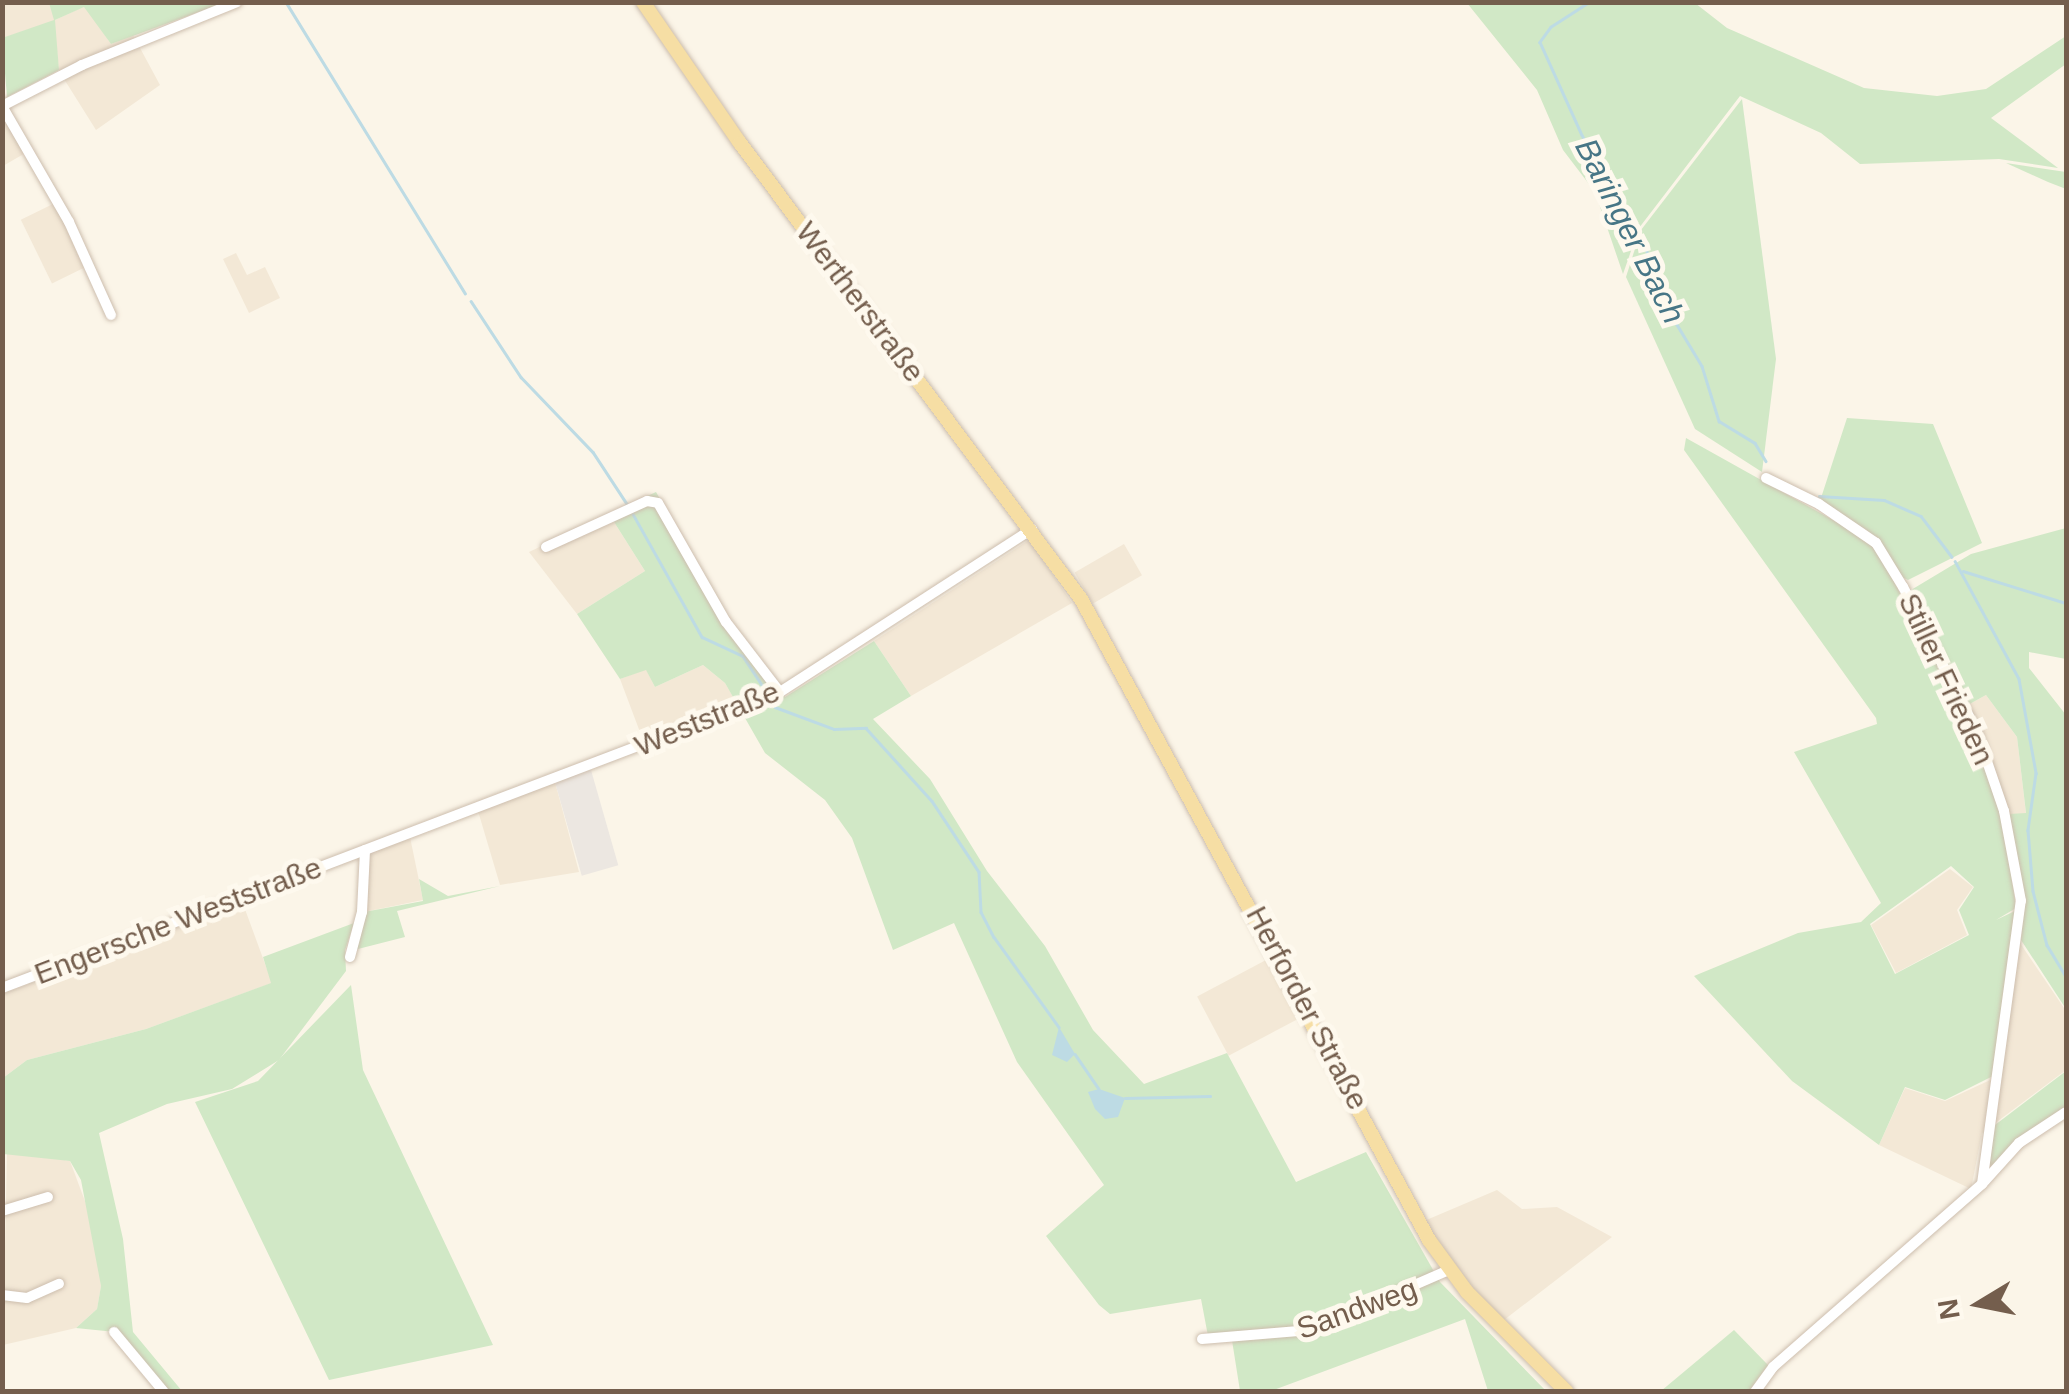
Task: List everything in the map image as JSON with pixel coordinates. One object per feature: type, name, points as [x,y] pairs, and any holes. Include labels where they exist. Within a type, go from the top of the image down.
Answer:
[{"type":"main road","name":"Wertherstraße","points":[[643,2],[752,159],[1081,599]]},
{"type":"main road","name":"Herforder Straße","points":[[1081,599],[1449,1270],[1567,1392]]},
{"type":"street","points":[[110,315],[69,222],[3,106],[82,66],[237,2]]},
{"type":"street","name":"Stiller Frieden","points":[[1766,478],[1819,504],[1876,543],[1977,732],[2004,811],[2020,912],[1982,1184]]},
{"type":"street","points":[[546,547],[647,501],[658,504],[726,622],[780,692]]},
{"type":"street","name":"Weststraße","points":[[359,852],[780,692],[1032,530]]},
{"type":"street","points":[[350,957],[362,912],[359,852]]},
{"type":"street","name":"Engersche Weststraße","points":[[2,988],[359,852]]},
{"type":"street","points":[[1755,1392],[1773,1367],[1982,1184],[2019,1143],[2066,1112]]},
{"type":"street","points":[[2,1211],[48,1197]]},
{"type":"street","name":"Sandweg","points":[[1202,1339],[1311,1330],[1449,1270]]},
{"type":"street","points":[[2,1295],[26,1298],[59,1284]]},
{"type":"street","points":[[114,1332],[164,1392]]},
{"type":"shaded area","points":[[2,3],[49,3],[55,20],[85,6],[111,44],[133,35],[160,85],[96,130],[59,71],[54,21],[3,38]]},
{"type":"shaded area","points":[[2,115],[27,152],[3,166]]},
{"type":"shaded area","points":[[55,203],[86,267],[52,283],[21,220]]},
{"type":"shaded area","points":[[236,253],[247,275],[265,267],[280,298],[249,313],[223,259]]},
{"type":"shaded area","points":[[609,514],[645,571],[577,614],[529,552]]},
{"type":"shaded area","points":[[1029,540],[1072,603],[911,696],[874,641]]},
{"type":"shaded area","points":[[1124,544],[1142,575],[1093,604],[1075,572]]},
{"type":"shaded area","points":[[703,665],[725,683],[742,712],[646,748],[620,679],[646,669],[655,687]]},
{"type":"shaded area","points":[[1986,695],[2017,737],[2026,814],[2009,814],[1966,706]]},
{"type":"shaded area","points":[[591,770],[618,865],[582,876],[554,780]]},
{"type":"shaded area","points":[[555,782],[579,872],[500,885],[478,811]]},
{"type":"shaded area","points":[[410,837],[423,900],[364,912],[368,852]]},
{"type":"shaded area","points":[[1950,869],[1973,887],[1957,910],[1967,935],[1896,973],[1871,925]]},
{"type":"shaded area","points":[[242,901],[272,983],[146,1029],[27,1060],[3,1078],[3,994]]},
{"type":"shaded area","points":[[2020,943],[2066,1011],[2066,1070],[1982,1133],[1971,1189],[1879,1145],[1905,1088],[1945,1101],[2001,1075]]},
{"type":"shaded area","points":[[1266,960],[1297,1019],[1229,1056],[1197,997]]},
{"type":"shaded area","points":[[7,1150],[70,1161],[95,1228],[101,1286],[97,1309],[76,1328],[3,1345]]},
{"type":"shaded area","points":[[1497,1190],[1522,1209],[1557,1207],[1612,1237],[1504,1320],[1453,1269],[1424,1221]]},
{"type":"green space","points":[[49,3],[223,3],[111,44],[84,7],[55,20],[59,70],[7,97],[2,38],[54,20]]},
{"type":"green space","points":[[1467,3],[1695,3],[1727,28],[1864,88],[1937,96],[1986,89],[2066,36],[2066,64],[1991,118],[2058,168],[1999,159],[1860,164],[1821,133],[1740,96],[1639,228],[1623,274],[1595,192],[1563,150],[1537,90]]},
{"type":"green space","points":[[1742,99],[1776,359],[1762,472],[1695,429],[1626,277],[1641,230]]},
{"type":"green space","points":[[2006,163],[2066,172],[2066,189],[2048,182]]},
{"type":"green space","points":[[1847,418],[1933,424],[1982,543],[1908,580],[1900,576],[1866,530],[1820,501]]},
{"type":"green space","points":[[1686,438],[1874,543],[1980,748],[2003,817],[2016,908],[1996,920],[2017,910],[1993,1076],[1945,1100],[1905,1087],[1879,1145],[1792,1081],[1694,976],[1798,933],[1861,922],[1881,903],[1794,752],[1877,724],[1876,718],[1684,450]],"holes":[[[1951,866],[1974,887],[1959,910],[1969,935],[1895,974],[1870,924]]]},
{"type":"green space","points":[[656,492],[729,620],[785,697],[874,641],[911,696],[873,719],[930,779],[987,871],[1045,946],[1093,1030],[1144,1084],[1227,1053],[1296,1182],[1366,1152],[1440,1282],[1546,1391],[1488,1391],[1465,1319],[1271,1391],[1240,1391],[1231,1334],[1208,1336],[1201,1299],[1110,1314],[1099,1305],[1046,1236],[1104,1185],[1017,1062],[954,923],[893,950],[852,838],[825,800],[765,753],[725,683],[703,665],[655,687],[646,670],[620,679],[577,614],[645,571],[609,514]]},
{"type":"green space","points":[[2066,528],[2066,659],[2029,652],[2029,668],[2066,715],[2066,1009],[2021,940],[2024,901],[2009,814],[2026,813],[2017,737],[1986,695],[1966,706],[1911,590],[1971,554]]},
{"type":"green space","points":[[419,879],[448,896],[500,886],[397,911],[405,937],[354,950],[364,912],[423,901]]},
{"type":"green space","points":[[354,923],[345,950],[346,971],[279,1060],[232,1089],[167,1104],[99,1133],[123,1239],[133,1332],[182,1391],[168,1391],[115,1332],[76,1328],[97,1309],[101,1286],[81,1180],[70,1161],[3,1154],[3,1078],[27,1060],[146,1029],[271,983],[263,957]]},
{"type":"green space","points":[[351,985],[363,1070],[493,1345],[329,1380],[195,1102],[258,1081]]},
{"type":"green space","points":[[2066,1071],[2066,1109],[1987,1169],[1991,1128]]},
{"type":"green space","points":[[1734,1330],[1768,1365],[1749,1391],[1661,1391]]},
{"type":"water","points":[[1059,1027],[1075,1054],[1067,1062],[1052,1055]]},
{"type":"water","points":[[1099,1089],[1125,1098],[1118,1117],[1105,1119],[1095,1109],[1088,1092]]},
{"type":"waterway","points":[[286,2],[465,293]]},
{"type":"waterway","name":"Baringer Bach","points":[[1590,2],[1551,27],[1540,42],[1582,135],[1645,246],[1667,308],[1702,366],[1719,421],[1755,443],[1766,461]]},
{"type":"waterway","points":[[471,301],[521,377],[593,452],[627,504]]},
{"type":"waterway","name":"Baringer Bach","points":[[1819,496],[1884,500],[1921,516],[1952,557]]},
{"type":"waterway","points":[[633,514],[702,637],[743,656],[766,691]]},
{"type":"waterway","name":"Baringer Bach","points":[[1955,561],[2019,679],[2036,773],[2028,830],[2033,891],[2047,945],[2066,977]]},
{"type":"waterway","points":[[1963,571],[2066,603]]},
{"type":"waterway","points":[[775,707],[834,729],[866,728],[932,801],[979,872],[981,912],[994,937],[1059,1027]]},
{"type":"waterway","points":[[1075,1054],[1099,1089]]},
{"type":"waterway","points":[[1125,1098],[1210,1096]]}]
